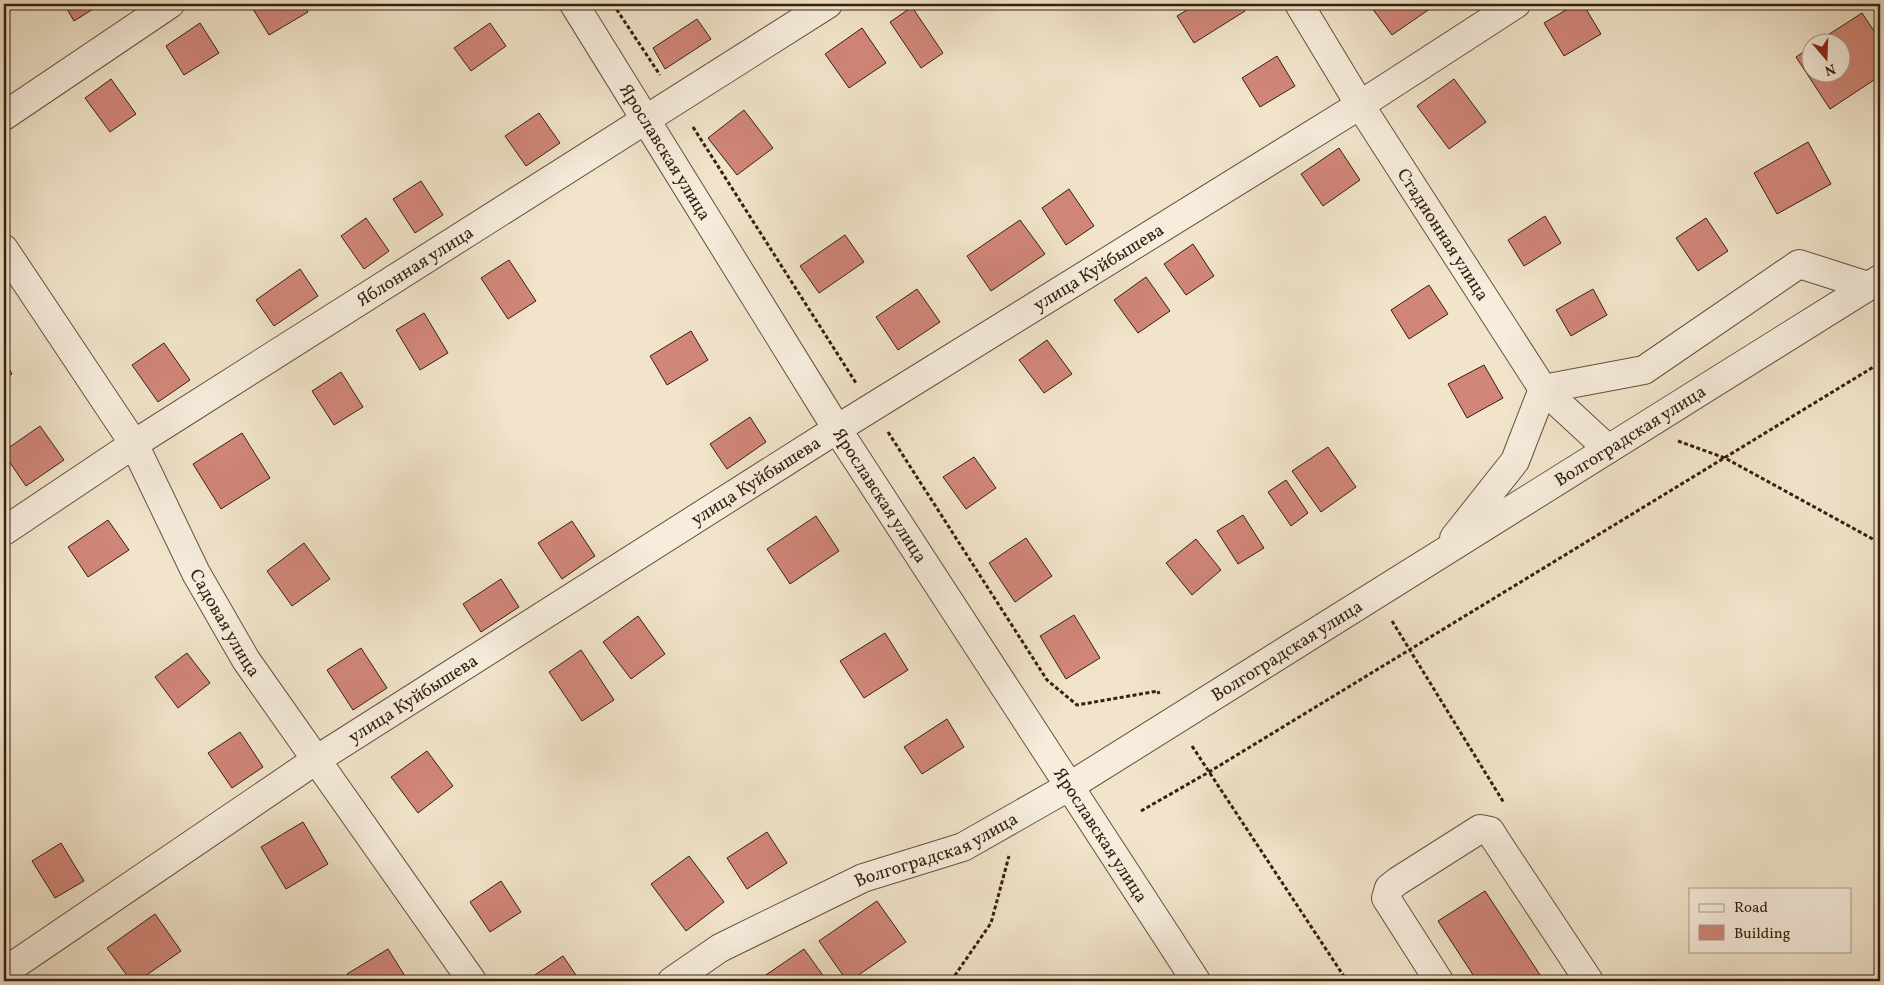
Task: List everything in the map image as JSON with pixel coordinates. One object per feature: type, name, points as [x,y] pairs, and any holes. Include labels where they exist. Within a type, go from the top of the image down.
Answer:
[{"type":"street","points":[[4,116],[170,4]]},
{"type":"street","name":"Ярославская улица","points":[[574,4],[837,429],[1196,981]]},
{"type":"street","name":"Яблонная улица","points":[[4,532],[134,444],[828,4]]},
{"type":"street","name":"Стадионная улица","points":[[1299,4],[1360,104],[1543,389],[1608,449]]},
{"type":"street","name":"улица Куйбышева","points":[[4,972],[316,760],[837,429],[1360,104],[1516,4]]},
{"type":"street","name":"Садовая улица","points":[[4,249],[134,444],[196,573],[246,660],[472,981]]},
{"type":"street","points":[[1442,553],[1515,461],[1543,389],[1644,370],[1798,264],[1874,282]]},
{"type":"street","name":"Волгоградская улица","points":[[672,981],[720,948],[863,878],[963,847],[1070,786],[1874,282]]},
{"type":"street","points":[[1439,981],[1386,898],[1389,888],[1398,881],[1480,829],[1490,831],[1496,839],[1589,981]]},
{"type":"path","points":[[1142,811],[1880,363]]},
{"type":"path","points":[[1642,428],[1725,458],[1880,543]]},
{"type":"path","points":[[1376,595],[1509,811]]},
{"type":"path","points":[[1175,720],[1347,981]]},
{"type":"path","points":[[951,981],[991,923],[1020,814]]},
{"type":"building","points":[[64,4],[101,4],[74,21]]},
{"type":"building","points":[[250,4],[303,4],[308,12],[269,35]]},
{"type":"building","points":[[1197,4],[1241,4],[1245,11],[1194,43],[1177,16]]},
{"type":"building","points":[[1369,4],[1437,4],[1392,35]]},
{"type":"building","points":[[1576,4],[1583,4],[1601,34],[1564,56],[1544,23]]},
{"type":"building","points":[[912,7],[943,53],[921,68],[890,22]]},
{"type":"building","points":[[1862,13],[1880,40],[1880,76],[1830,109],[1812,82],[1852,82],[1852,32],[1833,32]]},
{"type":"building","points":[[697,19],[711,39],[665,69],[653,48]]},
{"type":"building","points":[[200,23],[219,53],[184,75],[166,46]]},
{"type":"building","points":[[490,23],[506,46],[471,71],[454,48]]},
{"type":"building","points":[[862,28],[886,63],[849,88],[825,54]]},
{"type":"building","points":[[1802,53],[1802,66],[1796,57]]},
{"type":"building","points":[[1277,56],[1295,86],[1260,107],[1242,78]]},
{"type":"building","points":[[111,79],[136,114],[110,132],[85,98]]},
{"type":"building","points":[[1454,79],[1486,122],[1449,149],[1417,106]]},
{"type":"building","points":[[744,110],[773,148],[737,175],[708,138]]},
{"type":"building","points":[[539,113],[560,143],[526,166],[505,136]]},
{"type":"building","points":[[1808,142],[1831,184],[1777,214],[1754,173]]},
{"type":"building","points":[[1339,148],[1360,180],[1323,206],[1301,174]]},
{"type":"building","points":[[421,181],[443,215],[415,233],[393,199]]},
{"type":"building","points":[[1069,189],[1094,226],[1066,245],[1042,208]]},
{"type":"building","points":[[1545,216],[1561,243],[1524,266],[1508,240]]},
{"type":"building","points":[[366,218],[389,251],[364,269],[341,236]]},
{"type":"building","points":[[1706,218],[1728,251],[1698,271],[1676,238]]},
{"type":"building","points":[[1020,220],[1045,254],[991,291],[967,256]]},
{"type":"building","points":[[845,235],[864,262],[819,293],[800,266]]},
{"type":"building","points":[[1193,244],[1214,276],[1186,295],[1164,264]]},
{"type":"building","points":[[509,260],[536,301],[508,319],[481,278]]},
{"type":"building","points":[[300,269],[318,296],[274,326],[256,300]]},
{"type":"building","points":[[1146,277],[1170,311],[1138,333],[1114,300]]},
{"type":"building","points":[[1429,285],[1448,314],[1409,339],[1391,310]]},
{"type":"building","points":[[917,289],[940,322],[898,350],[876,317]]},
{"type":"building","points":[[1593,289],[1607,315],[1571,336],[1556,310]]},
{"type":"building","points":[[424,313],[448,353],[420,370],[396,330]]},
{"type":"building","points":[[691,331],[708,360],[667,385],[650,356]]},
{"type":"building","points":[[1047,340],[1072,374],[1044,393],[1019,360]]},
{"type":"building","points":[[164,343],[190,380],[158,402],[132,365]]},
{"type":"building","points":[[4,359],[12,374],[4,378]]},
{"type":"building","points":[[1484,365],[1503,398],[1467,418],[1448,384]]},
{"type":"building","points":[[341,372],[363,407],[334,425],[312,391]]},
{"type":"building","points":[[750,417],[766,442],[727,469],[710,444]]},
{"type":"building","points":[[40,426],[64,460],[26,486],[4,454],[4,451]]},
{"type":"building","points":[[242,433],[270,478],[221,509],[193,464]]},
{"type":"building","points":[[1328,447],[1356,487],[1321,512],[1292,471]]},
{"type":"building","points":[[974,457],[996,488],[966,509],[943,477]]},
{"type":"building","points":[[1286,480],[1308,513],[1291,526],[1268,492]]},
{"type":"building","points":[[1243,515],[1264,548],[1238,564],[1217,531]]},
{"type":"building","points":[[816,516],[839,551],[790,584],[767,549]]},
{"type":"building","points":[[108,520],[129,550],[88,577],[68,547]]},
{"type":"building","points":[[572,521],[595,556],[562,579],[538,543]]},
{"type":"building","points":[[1026,538],[1052,576],[1015,602],[989,563]]},
{"type":"building","points":[[1196,539],[1221,570],[1192,595],[1166,563]]},
{"type":"building","points":[[304,543],[330,579],[292,606],[267,571]]},
{"type":"building","points":[[501,579],[519,607],[481,632],[463,604]]},
{"type":"building","points":[[1074,615],[1100,658],[1066,679],[1040,636]]},
{"type":"building","points":[[638,616],[665,654],[631,679],[603,642]]},
{"type":"building","points":[[885,633],[908,670],[864,698],[840,661]]},
{"type":"building","points":[[361,648],[387,688],[353,710],[327,670]]},
{"type":"building","points":[[581,650],[614,700],[582,721],[549,672]]},
{"type":"building","points":[[187,653],[210,683],[178,708],[155,677]]},
{"type":"building","points":[[947,719],[964,747],[922,774],[904,747]]},
{"type":"building","points":[[240,732],[263,767],[232,788],[208,753]]},
{"type":"building","points":[[427,751],[453,786],[418,813],[391,777]]},
{"type":"building","points":[[303,822],[328,864],[286,889],[261,847]]},
{"type":"building","points":[[767,832],[787,863],[747,889],[727,858]]},
{"type":"building","points":[[61,843],[84,881],[55,898],[32,861]]},
{"type":"building","points":[[689,856],[724,902],[686,931],[651,884]]},
{"type":"building","points":[[501,881],[521,912],[490,932],[470,902]]},
{"type":"building","points":[[1485,891],[1544,981],[1477,981],[1438,921]]},
{"type":"building","points":[[877,901],[906,942],[850,981],[847,981],[819,941]]},
{"type":"building","points":[[155,914],[181,951],[138,981],[131,981],[107,948]]},
{"type":"building","points":[[388,949],[408,981],[352,981],[347,974]]},
{"type":"building","points":[[804,949],[827,981],[757,981]]},
{"type":"building","points":[[563,956],[580,981],[526,981]]}]
